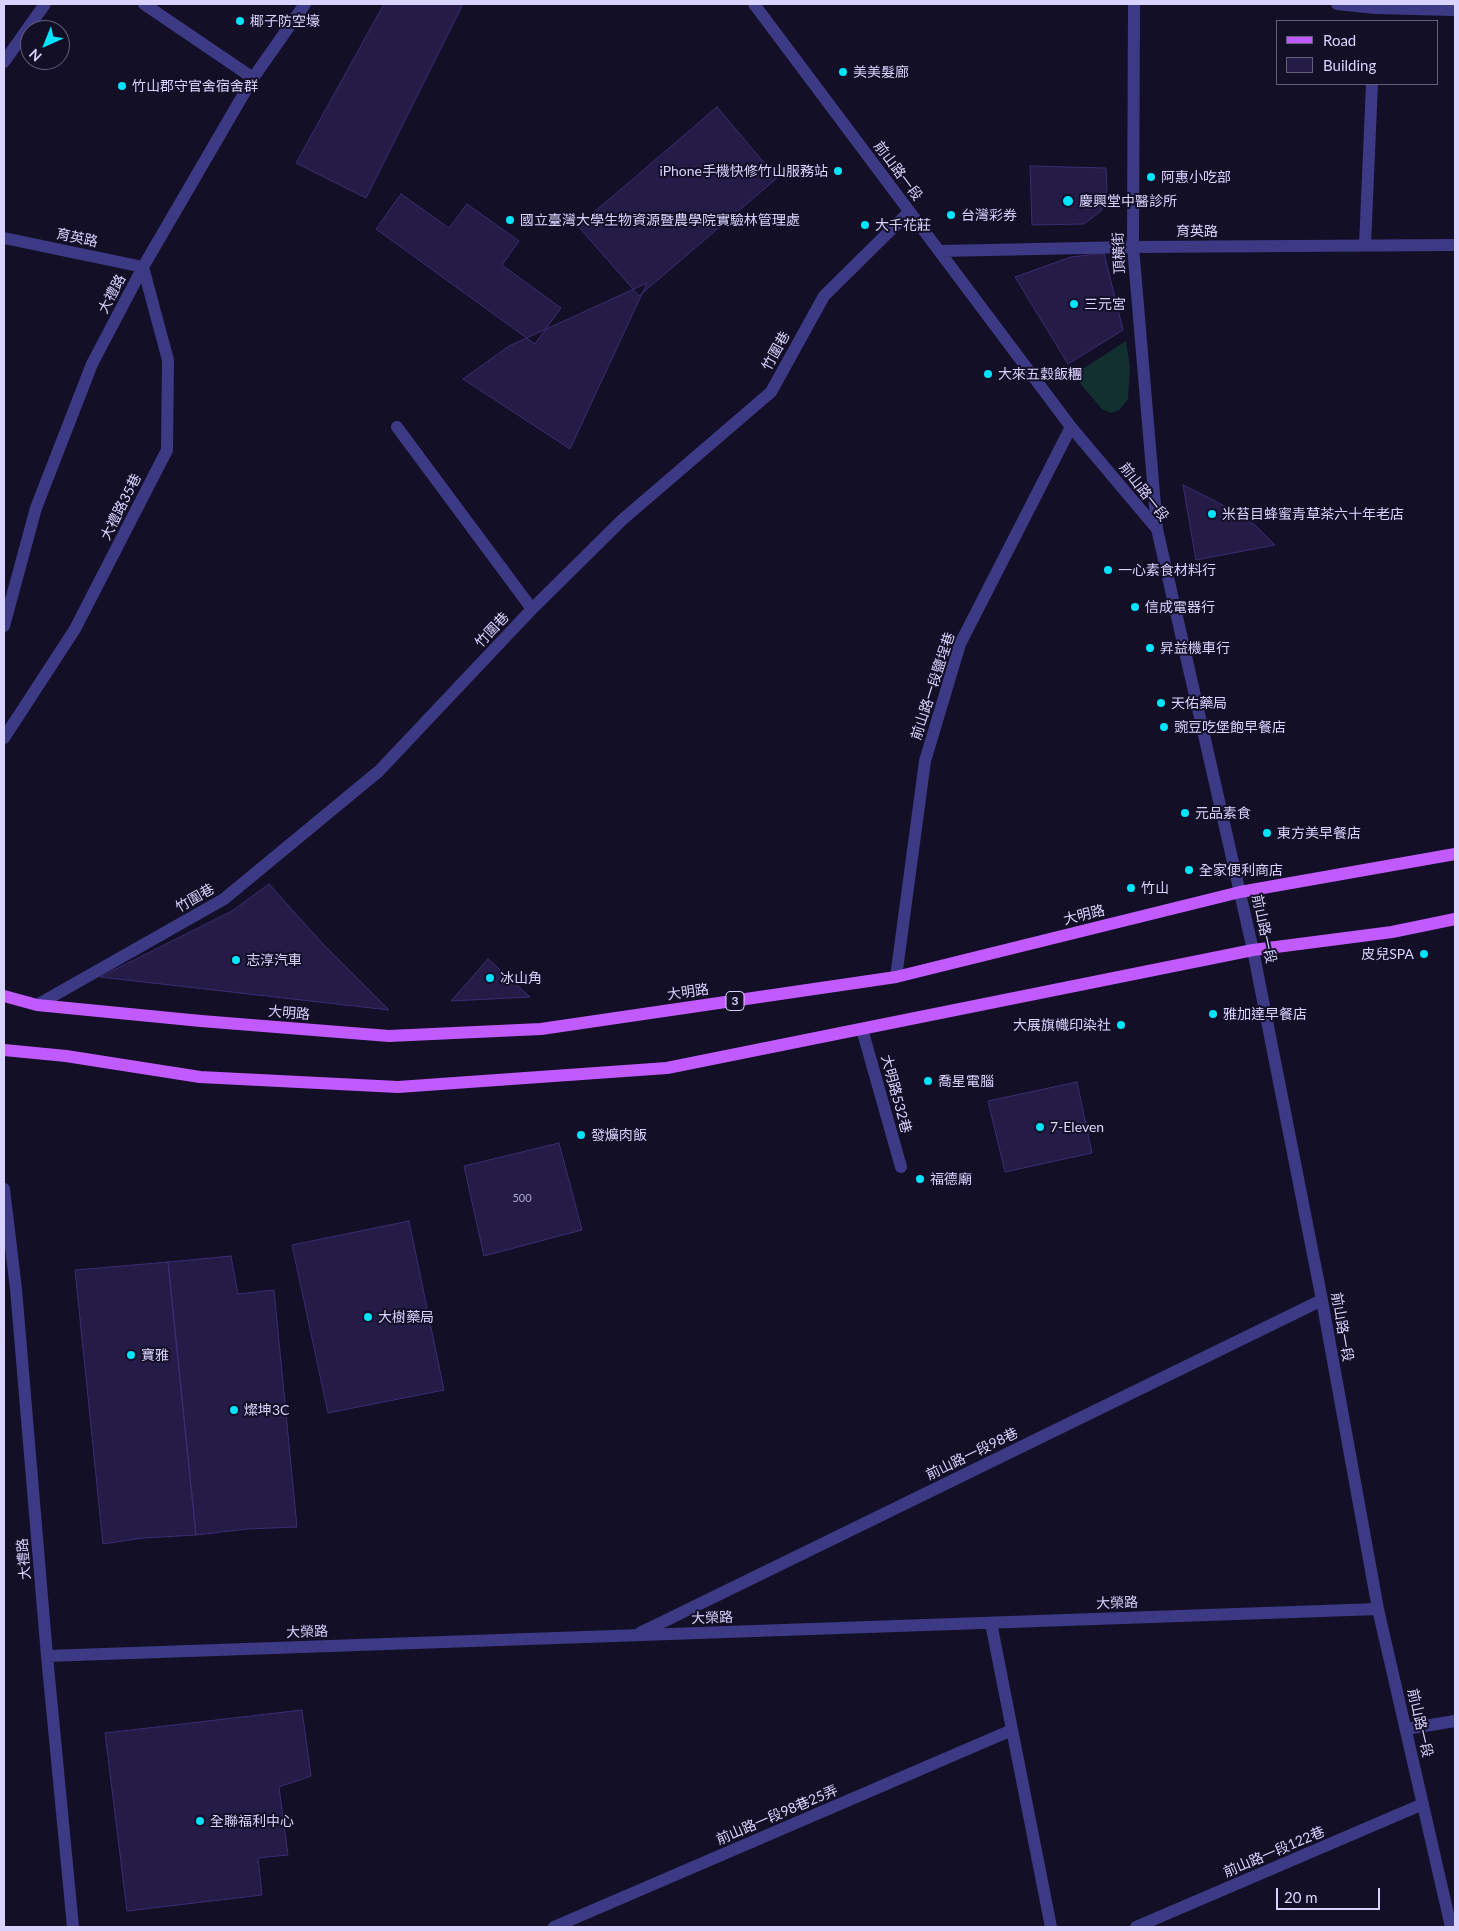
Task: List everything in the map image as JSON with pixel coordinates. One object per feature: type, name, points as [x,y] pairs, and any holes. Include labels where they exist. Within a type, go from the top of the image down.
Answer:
[{"type":"main road","name":"大明路","points":[[4,996],[36,1005],[211,1022],[389,1036],[541,1029],[896,977],[1240,892],[1455,854]]},
{"type":"main road","points":[[4,1050],[66,1056],[200,1076],[398,1087],[667,1068],[1253,950],[1392,932],[1455,919]]},
{"type":"street","points":[[4,62],[45,4]]},
{"type":"street","points":[[144,4],[253,78]]},
{"type":"street","name":"大禮路","points":[[4,626],[36,508],[92,364],[143,267],[253,78],[305,4]]},
{"type":"street","name":"前山路一段","points":[[754,4],[1072,427],[1156,529],[1253,950],[1322,1300],[1378,1609],[1451,1927]]},
{"type":"street","name":"頂橫街","points":[[1134,4],[1133,247],[1156,529]]},
{"type":"street","points":[[1337,4],[1375,15],[1453,10]]},
{"type":"street","points":[[1365,245],[1372,85]]},
{"type":"street","name":"竹圍巷","points":[[36,1005],[224,899],[379,771],[532,609],[622,520],[771,392],[824,296],[910,212]]},
{"type":"street","name":"育英路","points":[[4,238],[143,267]]},
{"type":"street","name":"育英路","points":[[940,251],[1133,247],[1455,245]]},
{"type":"street","name":"大禮路35巷","points":[[4,738],[74,629],[167,450],[168,360],[143,267]]},
{"type":"street","name":"前山路一段鹽埕巷","points":[[896,977],[925,761],[960,644],[1072,427]]},
{"type":"street","points":[[398,428],[532,609]]},
{"type":"street","name":"大明路532巷","points":[[862,1029],[900,1167]]},
{"type":"street","name":"大禮路","points":[[4,1189],[16,1289],[47,1656],[73,1927]]},
{"type":"street","name":"前山路一段98巷","points":[[635,1635],[1322,1300]]},
{"type":"street","name":"大榮路","points":[[47,1656],[1378,1609]]},
{"type":"street","points":[[991,1623],[1051,1927]]},
{"type":"street","points":[[1406,1729],[1455,1721]]},
{"type":"street","name":"前山路一段98巷25弄","points":[[554,1927],[1012,1730]]},
{"type":"street","name":"前山路一段122巷","points":[[1136,1927],[1423,1804]]},
{"type":"green space","points":[[1126,341],[1130,367],[1128,399],[1119,410],[1111,413],[1102,409],[1083,387],[1075,374]]},
{"type":"building","points":[[384,4],[463,4],[366,198],[296,163]]},
{"type":"building","points":[[717,107],[777,178],[639,296],[578,226]]},
{"type":"building","name":"慶興堂中醫診所","points":[[1030,166],[1106,168],[1107,192],[1101,211],[1084,224],[1032,225]]},
{"type":"building","points":[[401,194],[449,228],[467,204],[519,241],[502,265],[561,308],[535,344],[376,229]]},
{"type":"building","name":"三元宮","points":[[1104,253],[1123,330],[1068,364],[1015,277],[1071,257]]},
{"type":"building","points":[[647,283],[570,449],[463,379],[509,346]]},
{"type":"building","name":"米苔目蜂蜜青草茶六十年老店","points":[[1183,485],[1219,503],[1255,525],[1275,545],[1196,560]]},
{"type":"building","name":"志淳汽車","points":[[269,884],[322,943],[389,1010],[100,977],[232,911]]},
{"type":"building","name":"冰山角","points":[[488,959],[530,997],[451,1001]]},
{"type":"building","name":"7-Eleven","points":[[1077,1082],[1092,1153],[1005,1172],[988,1101]]},
{"type":"building","points":[[559,1143],[582,1230],[484,1256],[464,1166]]},
{"type":"building","name":"大樹藥局","points":[[409,1221],[444,1390],[328,1413],[292,1245]]},
{"type":"building","name":"燦坤3C","points":[[231,1256],[238,1294],[274,1290],[297,1527],[247,1529],[196,1535],[168,1262]]},
{"type":"building","name":"寶雅","points":[[168,1262],[196,1535],[143,1538],[103,1544],[75,1270]]},
{"type":"building","name":"全聯福利中心","points":[[302,1710],[311,1776],[279,1787],[288,1855],[258,1858],[262,1895],[127,1911],[105,1733]]},
{"type":"place","name":"椰子防空壕","points":[[240,21]]},
{"type":"place","name":"美美髮廊","points":[[843,72]]},
{"type":"place","name":"竹山郡守官舍宿舍群","points":[[122,86]]},
{"type":"place","name":"iPhone手機快修竹山服務站","points":[[838,171]]},
{"type":"place","name":"阿惠小吃部","points":[[1151,177]]},
{"type":"place","name":"慶興堂中醫診所","points":[[1068,201]]},
{"type":"place","name":"台灣彩券","points":[[951,215]]},
{"type":"place","name":"國立臺灣大學生物資源暨農學院實驗林管理處","points":[[510,220]]},
{"type":"place","name":"大千花莊","points":[[865,225]]},
{"type":"place","name":"三元宮","points":[[1074,304]]},
{"type":"place","name":"大來五穀飯糰","points":[[988,374]]},
{"type":"place","name":"米苔目蜂蜜青草茶六十年老店","points":[[1212,514]]},
{"type":"place","name":"一心素食材料行","points":[[1108,570]]},
{"type":"place","name":"信成電器行","points":[[1135,607]]},
{"type":"place","name":"昇益機車行","points":[[1150,648]]},
{"type":"place","name":"天佑藥局","points":[[1161,703]]},
{"type":"place","name":"豌豆吃堡飽早餐店","points":[[1164,727]]},
{"type":"place","name":"元品素食","points":[[1185,813]]},
{"type":"place","name":"東方美早餐店","points":[[1267,833]]},
{"type":"place","name":"全家便利商店","points":[[1189,870]]},
{"type":"place","name":"竹山","points":[[1131,888]]},
{"type":"place","name":"皮兒SPA","points":[[1424,954]]},
{"type":"place","name":"志淳汽車","points":[[236,960]]},
{"type":"place","name":"冰山角","points":[[490,978]]},
{"type":"place","name":"雅加達早餐店","points":[[1213,1014]]},
{"type":"place","name":"大展旗幟印染社","points":[[1121,1025]]},
{"type":"place","name":"喬星電腦","points":[[928,1081]]},
{"type":"place","name":"7-Eleven","points":[[1040,1127]]},
{"type":"place","name":"發爌肉飯","points":[[581,1135]]},
{"type":"place","name":"福德廟","points":[[920,1179]]},
{"type":"place","name":"大樹藥局","points":[[368,1317]]},
{"type":"place","name":"寶雅","points":[[131,1355]]},
{"type":"place","name":"燦坤3C","points":[[234,1410]]},
{"type":"place","name":"全聯福利中心","points":[[200,1821]]}]
